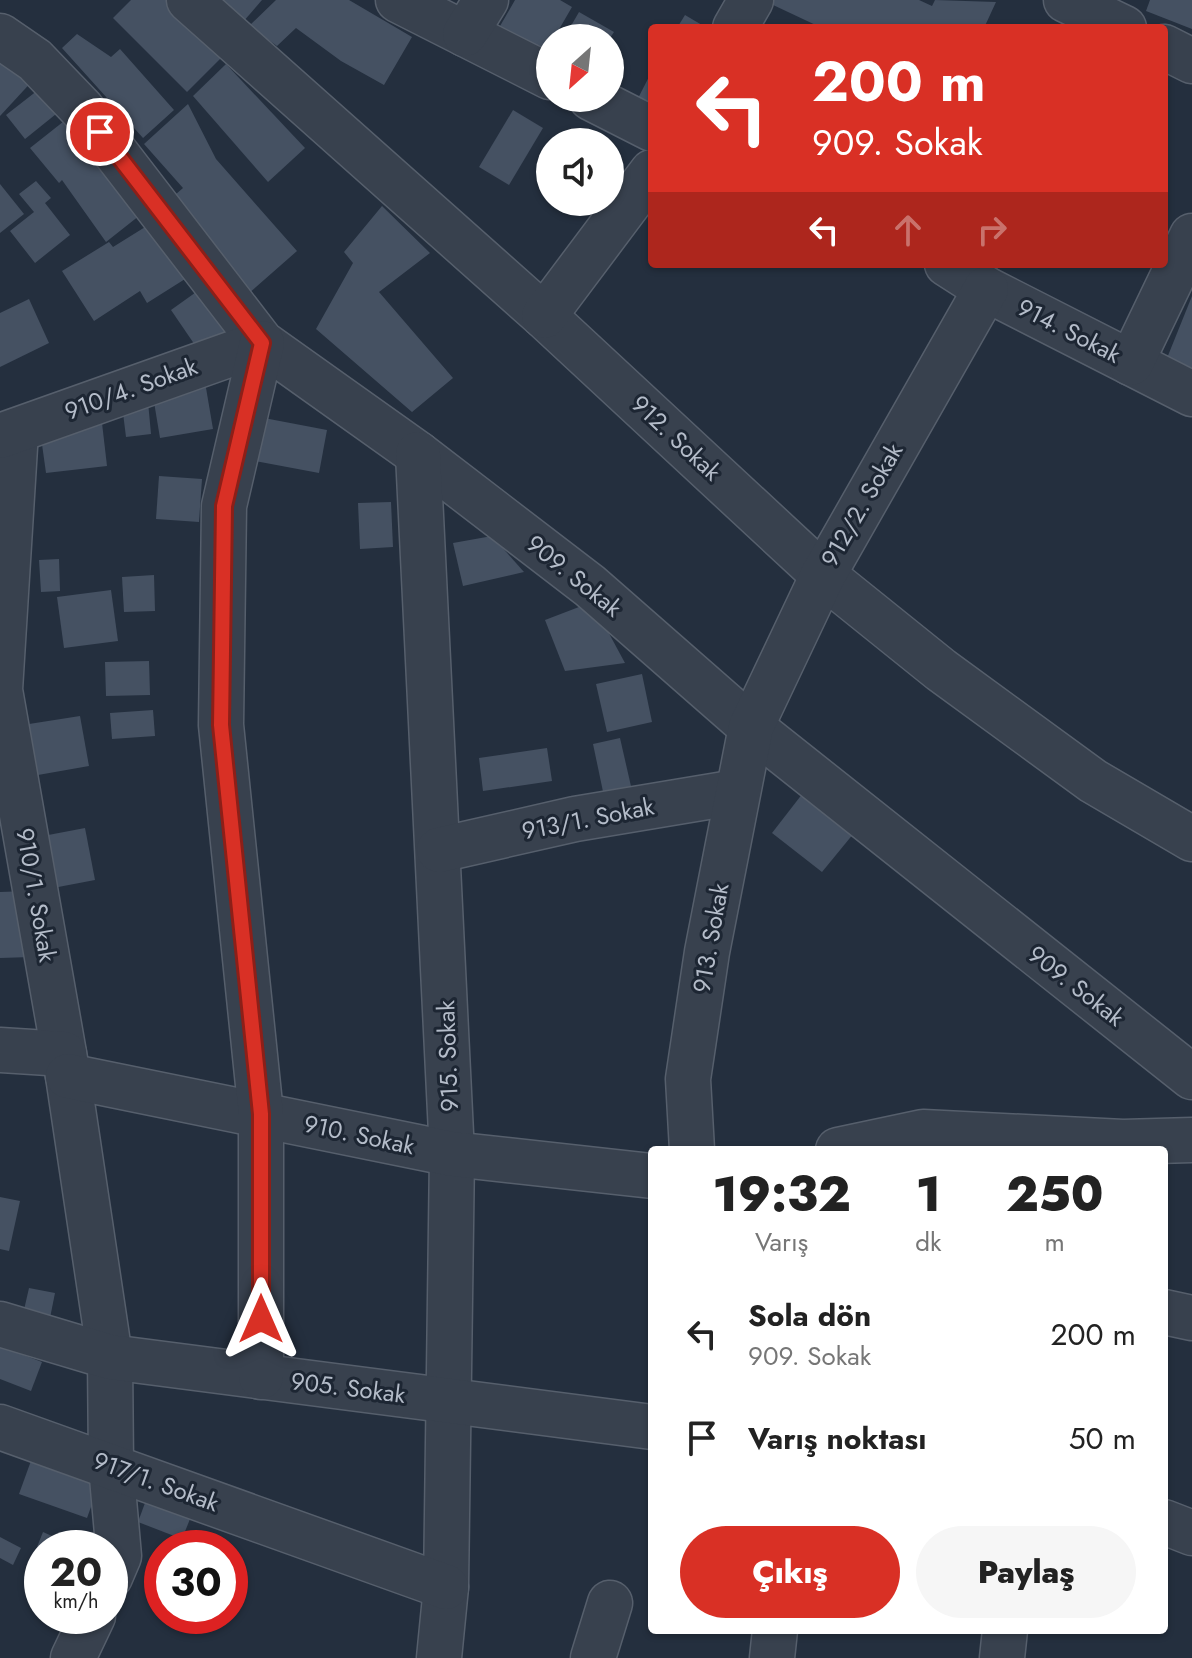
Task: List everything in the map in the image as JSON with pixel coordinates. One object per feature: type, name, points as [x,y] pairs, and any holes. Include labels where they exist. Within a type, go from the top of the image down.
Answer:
[{"type":"street","name":"912. Sokak","points":[[189,0],[544,316],[823,575],[941,670],[1093,781],[1192,839]]},
{"type":"street","points":[[398,0],[476,17],[536,66]]},
{"type":"street","points":[[737,24],[751,0]]},
{"type":"street","points":[[1069,11],[1111,24]]},
{"type":"street","name":"909. Sokak","points":[[0,36],[35,60],[82,109],[262,343],[418,454],[590,586],[751,727],[1192,1077]]},
{"type":"street","points":[[1168,49],[1192,61]]},
{"type":"street","points":[[619,112],[648,127]]},
{"type":"street","points":[[544,316],[648,177]]},
{"type":"street","points":[[1131,363],[1192,236]]},
{"type":"street","name":"914. Sokak","points":[[953,268],[986,289],[1192,394]]},
{"type":"street","name":"912/2. Sokak","points":[[751,727],[823,575],[986,289]]},
{"type":"street","points":[[261,1377],[261,1114],[221,725],[224,506],[262,343]]},
{"type":"street","name":"910/4. Sokak","points":[[8,434],[262,343]]},
{"type":"street","name":"910/1. Sokak","points":[[8,434],[0,690],[66,1065],[110,1357],[111,1466],[117,1530]]},
{"type":"street","name":"915. Sokak","points":[[418,454],[452,1154],[451,1402],[446,1587],[439,1658]]},
{"type":"street","name":"913. Sokak","points":[[692,1146],[688,1079],[707,952],[751,727]]},
{"type":"street","name":"913/1. Sokak","points":[[439,850],[575,819],[737,792]]},
{"type":"street","name":"910. Sokak","points":[[0,1050],[261,1114],[452,1154],[648,1176]]},
{"type":"street","points":[[857,1146],[923,1132],[1121,1146],[1192,1140]]},
{"type":"street","points":[[1168,1313],[1192,1318]]},
{"type":"street","name":"905. Sokak","points":[[0,1324],[110,1357],[648,1427]]},
{"type":"street","name":"917/1. Sokak","points":[[0,1427],[446,1587]]},
{"type":"street","points":[[1168,1524],[1192,1533]]},
{"type":"street","points":[[593,1658],[610,1603]]},
{"type":"street","points":[[73,1658],[84,1634]]},
{"type":"street","points":[[772,1658],[775,1634]]},
{"type":"street","points":[[1002,1658],[1005,1634]]},
{"type":"building","points":[[131,0],[169,0],[224,55],[187,92],[113,18]]},
{"type":"building","points":[[218,0],[262,0],[243,22]]},
{"type":"building","points":[[276,0],[349,0],[412,37],[384,85],[341,61],[296,28],[277,46],[249,26]]},
{"type":"building","points":[[515,0],[560,0],[572,7],[562,24],[536,24],[536,56],[496,33]]},
{"type":"building","points":[[773,0],[919,0],[932,6],[935,0],[996,2],[986,24],[814,24],[771,4]]},
{"type":"building","points":[[1150,0],[1192,0],[1192,29],[1146,11]]},
{"type":"building","points":[[579,12],[600,24],[572,24]]},
{"type":"building","points":[[685,15],[700,24],[679,24]]},
{"type":"building","points":[[77,34],[111,57],[120,49],[174,110],[143,138],[62,48]]},
{"type":"building","points":[[0,58],[36,77],[0,116]]},
{"type":"building","points":[[226,64],[305,148],[268,182],[193,96]]},
{"type":"building","points":[[648,79],[648,114],[634,106]]},
{"type":"building","points":[[47,83],[66,106],[25,139],[6,115]]},
{"type":"building","points":[[188,104],[216,159],[297,251],[247,295],[168,201],[183,188],[144,144]]},
{"type":"building","points":[[513,110],[543,128],[536,128],[536,140],[509,185],[479,167]]},
{"type":"building","points":[[73,114],[149,208],[106,242],[62,180],[59,183],[30,148]]},
{"type":"building","points":[[36,181],[51,198],[45,203],[70,235],[35,263],[10,231],[34,212],[19,194]]},
{"type":"building","points":[[0,184],[24,214],[0,233]]},
{"type":"building","points":[[382,206],[430,253],[379,292],[453,378],[412,412],[316,329],[353,263],[344,252]]},
{"type":"building","points":[[158,219],[193,274],[147,303],[140,291],[94,321],[62,271],[109,242],[113,247]]},
{"type":"building","points":[[199,290],[227,332],[199,351],[171,310]]},
{"type":"building","points":[[1192,296],[1192,388],[1161,373]]},
{"type":"building","points":[[29,299],[49,343],[0,367],[0,313]]},
{"type":"building","points":[[205,382],[213,429],[160,438],[152,390]]},
{"type":"building","points":[[148,402],[151,434],[126,437],[122,405]]},
{"type":"building","points":[[264,418],[327,430],[319,473],[255,461]]},
{"type":"building","points":[[102,423],[107,466],[46,473],[40,430]]},
{"type":"building","points":[[159,476],[202,479],[199,522],[156,519]]},
{"type":"building","points":[[391,502],[393,547],[360,549],[358,503]]},
{"type":"building","points":[[492,536],[524,572],[463,586],[453,543]]},
{"type":"building","points":[[59,559],[60,591],[41,592],[39,560]]},
{"type":"building","points":[[154,575],[155,611],[124,612],[122,577]]},
{"type":"building","points":[[111,590],[118,641],[64,648],[57,597]]},
{"type":"building","points":[[592,602],[625,663],[565,671],[545,620]]},
{"type":"building","points":[[149,661],[150,695],[106,696],[105,662]]},
{"type":"building","points":[[642,674],[652,722],[607,732],[596,684]]},
{"type":"building","points":[[153,710],[155,736],[112,739],[110,713]]},
{"type":"building","points":[[80,716],[89,766],[38,775],[29,724]]},
{"type":"building","points":[[620,738],[633,795],[605,801],[593,744]]},
{"type":"building","points":[[547,748],[552,781],[483,791],[479,758]]},
{"type":"building","points":[[803,793],[854,833],[822,872],[772,833]]},
{"type":"building","points":[[85,828],[95,880],[53,888],[43,836]]},
{"type":"building","points":[[28,891],[31,957],[0,958],[0,892]]},
{"type":"building","points":[[0,1197],[20,1201],[9,1251],[0,1249]]},
{"type":"building","points":[[29,1288],[55,1293],[48,1328],[21,1323]]},
{"type":"building","points":[[0,1346],[42,1362],[31,1391],[0,1379]]},
{"type":"building","points":[[32,1458],[100,1482],[87,1518],[19,1494]]},
{"type":"building","points":[[149,1492],[194,1509],[186,1530],[159,1530],[138,1522]]},
{"type":"building","points":[[0,1537],[21,1548],[13,1565],[0,1558]]},
{"type":"route","points":[[100,132],[262,343],[224,506],[221,725],[261,1114],[261,1319]]}]
